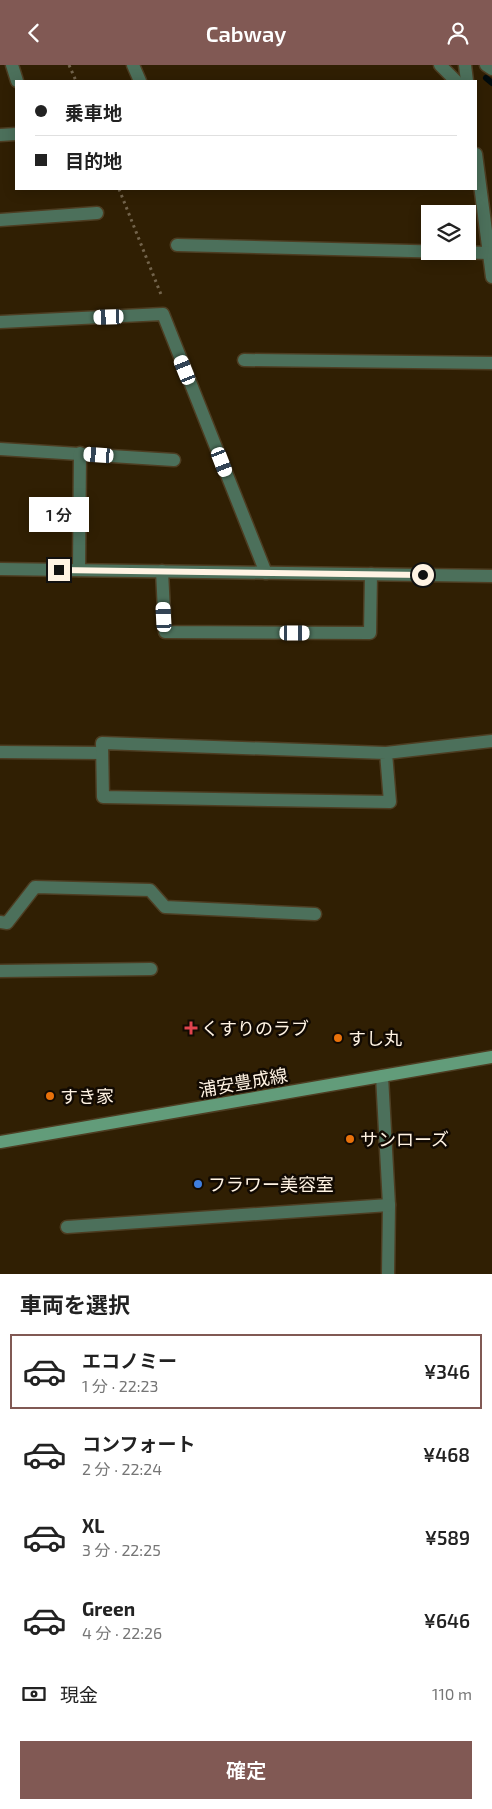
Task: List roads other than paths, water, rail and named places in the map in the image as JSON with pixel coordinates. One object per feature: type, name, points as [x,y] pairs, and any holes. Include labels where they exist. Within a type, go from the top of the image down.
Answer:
[{"type":"main road","name":"浦安豊成線","points":[[0,1142],[492,1057]]},
{"type":"street","points":[[12,65],[17,80]]},
{"type":"street","points":[[133,65],[140,80]]},
{"type":"street","points":[[440,65],[455,80]]},
{"type":"street","points":[[465,65],[467,80]]},
{"type":"street","points":[[486,65],[492,69]]},
{"type":"street","points":[[0,135],[15,134]]},
{"type":"street","points":[[477,162],[492,277]]},
{"type":"street","points":[[0,219],[97,213]]},
{"type":"street","points":[[177,245],[489,253]]},
{"type":"street","points":[[0,322],[164,314],[266,573]]},
{"type":"street","points":[[244,360],[492,363]]},
{"type":"street","points":[[0,449],[174,460]]},
{"type":"street","points":[[79,570],[80,453]]},
{"type":"street","points":[[0,569],[492,576]]},
{"type":"street","points":[[162,571],[165,632],[370,633],[371,574]]},
{"type":"street","points":[[386,753],[390,803],[103,797],[102,743],[386,753],[492,741]]},
{"type":"street","points":[[0,752],[102,753]]},
{"type":"street","points":[[0,922],[7,923],[35,887],[150,890],[166,907],[315,914]]},
{"type":"street","points":[[0,971],[151,969]]},
{"type":"street","points":[[382,1076],[389,1205],[388,1274]]},
{"type":"street","points":[[67,1227],[389,1205]]},
{"type":"waterway","points":[[486,78],[492,83]]},
{"type":"place","name":"くすりのラブ","points":[[191,1028]]},
{"type":"place","name":"すし丸","points":[[338,1038]]},
{"type":"place","name":"すき家","points":[[50,1096]]},
{"type":"place","name":"サンローズ","points":[[350,1139]]},
{"type":"place","name":"フラワー美容室","points":[[198,1184]]}]
